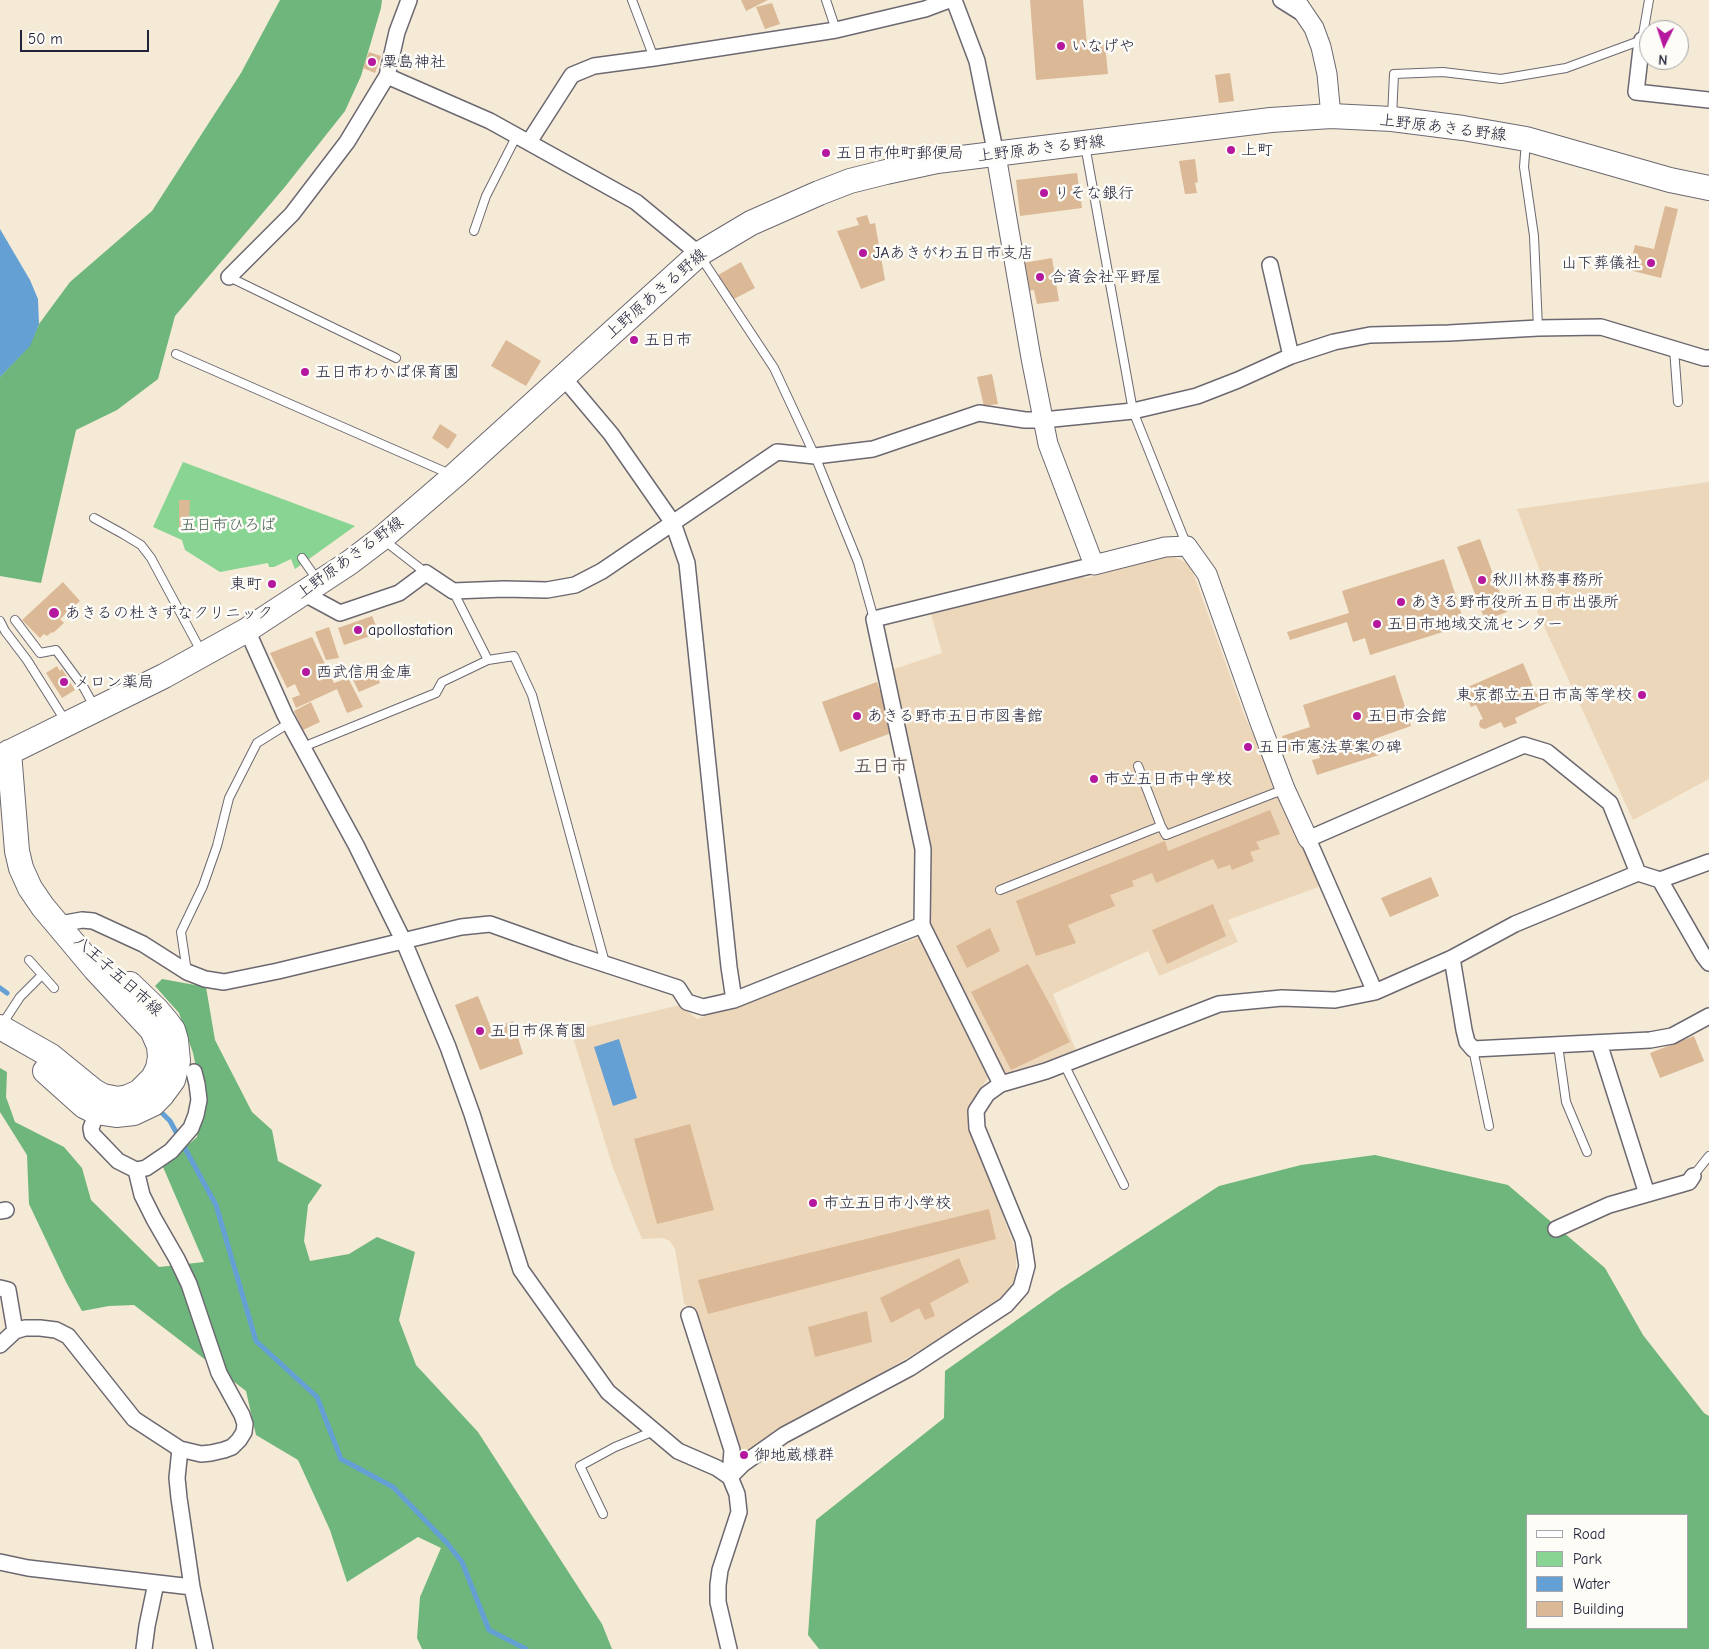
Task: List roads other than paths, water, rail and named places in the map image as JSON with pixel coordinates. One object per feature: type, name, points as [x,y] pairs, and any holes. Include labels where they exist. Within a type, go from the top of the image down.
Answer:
[{"type":"main road","name":"上野原あきる野線","points":[[5,755],[96,710],[247,630],[311,588],[382,538],[454,476],[699,254],[751,223],[850,181],[937,162],[1271,120],[1331,116],[1392,120],[1463,128],[1526,139],[1670,180],[1709,188]]},
{"type":"main road","name":"八王子五日市線","points":[[0,1027],[76,1099],[100,1104],[116,1115],[134,1113],[153,1104],[173,1080],[178,1061],[173,1030],[157,1010],[105,960],[60,924],[30,888],[21,868],[17,851],[5,755]]},
{"type":"street","points":[[229,277],[292,214],[347,142],[387,76],[397,32],[409,0]]},
{"type":"street","points":[[522,140],[572,75],[594,66],[836,30],[925,9],[949,0]]},
{"type":"street","points":[[954,0],[977,61],[996,155],[1048,444],[1094,565]]},
{"type":"street","points":[[1281,0],[1300,7],[1314,28],[1321,47],[1331,116]]},
{"type":"street","points":[[1639,66],[1636,92],[1709,100]]},
{"type":"street","points":[[387,76],[490,121],[636,202],[699,254]]},
{"type":"street","points":[[1270,266],[1291,356]]},
{"type":"street","points":[[311,588],[340,613],[399,593],[426,573],[453,591],[548,590],[574,585],[602,571],[777,452],[816,456],[873,450],[979,413],[1025,420],[1043,420],[1134,410],[1196,396],[1238,380],[1291,356],[1334,342],[1370,335],[1450,334],[1538,328],[1601,327],[1709,358]]},
{"type":"street","points":[[563,377],[611,434],[673,522],[687,563],[734,1000]]},
{"type":"street","points":[[1001,1084],[922,925],[923,849],[874,619],[1165,547],[1187,546],[1207,574],[1285,789],[1375,992]]},
{"type":"street","points":[[247,630],[289,723],[356,845],[404,942],[448,1047],[472,1114],[522,1270],[608,1392],[678,1451],[716,1468],[730,1477]]},
{"type":"street","points":[[1308,839],[1524,745],[1547,752],[1610,803],[1638,873]]},
{"type":"street","points":[[730,1477],[743,1464],[784,1435],[910,1368],[1006,1306],[1022,1288],[1027,1266],[1023,1240],[977,1128],[976,1111],[987,1094],[1001,1084],[1064,1064],[1219,1004],[1282,998],[1335,1000],[1375,992],[1452,958],[1515,924],[1638,873],[1660,880],[1709,862]]},
{"type":"street","points":[[1660,880],[1709,963]]},
{"type":"street","points":[[60,924],[82,920],[94,921],[143,944],[187,972],[205,979],[224,982],[404,942],[461,927],[490,924],[678,988],[687,1002],[703,1007],[734,1000],[922,925]]},
{"type":"street","points":[[1452,958],[1464,1030],[1467,1042],[1473,1049],[1650,1040],[1672,1036],[1709,1016]]},
{"type":"street","points":[[1599,1043],[1647,1194]]},
{"type":"street","points":[[100,1104],[92,1128],[92,1134],[118,1161],[136,1170],[146,1168],[171,1151],[192,1128],[199,1100],[194,1072]]},
{"type":"street","points":[[0,1345],[15,1331],[25,1328],[56,1330],[68,1336],[134,1419],[180,1449],[201,1454],[211,1454],[232,1447],[238,1440],[244,1432],[245,1424],[242,1415],[219,1373],[189,1284],[142,1195],[136,1170]]},
{"type":"street","points":[[1556,1229],[1609,1205],[1689,1182],[1693,1176]]},
{"type":"street","points":[[0,1288],[8,1290],[15,1331]]},
{"type":"street","points":[[689,1315],[732,1450],[730,1477],[737,1494],[740,1512],[720,1570],[718,1585],[718,1602],[728,1649]]},
{"type":"street","points":[[180,1449],[177,1478],[192,1587],[205,1649]]},
{"type":"street","points":[[0,1562],[28,1568],[192,1587]]},
{"type":"street","points":[[144,1649],[156,1583]]},
{"type":"lane","points":[[632,0],[654,58]]},
{"type":"lane","points":[[826,0],[836,30]]},
{"type":"lane","points":[[1646,20],[1649,0]]},
{"type":"lane","points":[[1392,120],[1394,74],[1443,72],[1501,79],[1566,68],[1639,41]]},
{"type":"lane","points":[[1526,139],[1524,168],[1534,236],[1538,328]]},
{"type":"lane","points":[[474,230],[486,196],[522,140]]},
{"type":"lane","points":[[1085,144],[1134,410],[1187,546]]},
{"type":"lane","points":[[699,254],[774,368],[816,456],[858,562],[874,619]]},
{"type":"lane","points":[[229,277],[396,358]]},
{"type":"lane","points":[[1674,349],[1678,402]]},
{"type":"lane","points":[[176,354],[454,476]]},
{"type":"lane","points":[[94,518],[141,545],[151,558],[202,654]]},
{"type":"lane","points":[[382,538],[426,573]]},
{"type":"lane","points":[[302,558],[311,588]]},
{"type":"lane","points":[[453,591],[488,660]]},
{"type":"lane","points":[[14,620],[40,653],[56,650],[84,688],[96,710]]},
{"type":"lane","points":[[0,621],[2,632],[27,660],[67,724]]},
{"type":"lane","points":[[303,748],[436,693],[442,682],[488,660],[514,656],[532,695],[605,963]]},
{"type":"lane","points":[[187,972],[181,932],[203,886],[217,846],[229,798],[257,743],[289,723]]},
{"type":"lane","points":[[1138,766],[1166,835],[1285,789]]},
{"type":"lane","points":[[1000,890],[1161,826]]},
{"type":"lane","points":[[29,960],[54,988]]},
{"type":"lane","points":[[0,1027],[20,997],[42,974]]},
{"type":"lane","points":[[1558,1045],[1566,1102],[1587,1152]]},
{"type":"lane","points":[[1473,1049],[1489,1126]]},
{"type":"lane","points":[[1064,1064],[1124,1185]]},
{"type":"lane","points":[[1693,1176],[1709,1156]]},
{"type":"lane","points":[[603,1514],[580,1466],[615,1447],[654,1431]]},
{"type":"water","points":[[0,229],[30,280],[38,299],[39,324],[30,346],[0,377]]},
{"type":"water","points":[[619,1039],[637,1098],[613,1106],[594,1047]]},
{"type":"waterway","points":[[0,988],[7,993]]},
{"type":"waterway","points":[[160,1111],[170,1121],[216,1205],[256,1341],[317,1397],[341,1459],[393,1487],[447,1543],[462,1562],[489,1630],[526,1649]]},
{"type":"place","name":"いなげや","points":[[1061,46]]},
{"type":"place","name":"粟島神社","points":[[372,62]]},
{"type":"place","name":"上町","points":[[1231,150]]},
{"type":"place","name":"五日市仲町郵便局","points":[[826,153]]},
{"type":"place","name":"りそな銀行","points":[[1044,193]]},
{"type":"place","name":"JAあきがわ五日市支店","points":[[863,253]]},
{"type":"place","name":"山下葬儀社","points":[[1651,263]]},
{"type":"place","name":"合資会社平野屋","points":[[1040,277]]},
{"type":"place","name":"五日市","points":[[634,340]]},
{"type":"place","name":"五日市わかば保育園","points":[[305,372]]},
{"type":"place","name":"秋川林務事務所","points":[[1482,580]]},
{"type":"place","name":"東町","points":[[272,584]]},
{"type":"place","name":"あきる野市役所五日市出張所","points":[[1401,602]]},
{"type":"place","name":"あきるの杜きずなクリニック","points":[[54,613]]},
{"type":"place","name":"五日市地域交流センター","points":[[1377,624]]},
{"type":"place","name":"apollostation","points":[[358,630]]},
{"type":"place","name":"西武信用金庫","points":[[306,672]]},
{"type":"place","name":"メロン薬局","points":[[64,682]]},
{"type":"place","name":"東京都立五日市高等学校","points":[[1642,695]]},
{"type":"place","name":"あきる野市五日市図書館","points":[[857,716]]},
{"type":"place","name":"五日市会館","points":[[1357,716]]},
{"type":"place","name":"五日市憲法草案の碑","points":[[1248,747]]},
{"type":"place","name":"市立五日市中学校","points":[[1094,779]]},
{"type":"place","name":"五日市保育園","points":[[480,1031]]},
{"type":"place","name":"市立五日市小学校","points":[[813,1203]]},
{"type":"place","name":"御地蔵様群","points":[[744,1455]]},
{"type":"district","name":"五日市","points":[[881,767]]},
{"type":"park label","name":"五日市ひろば","points":[[228,525]]}]
